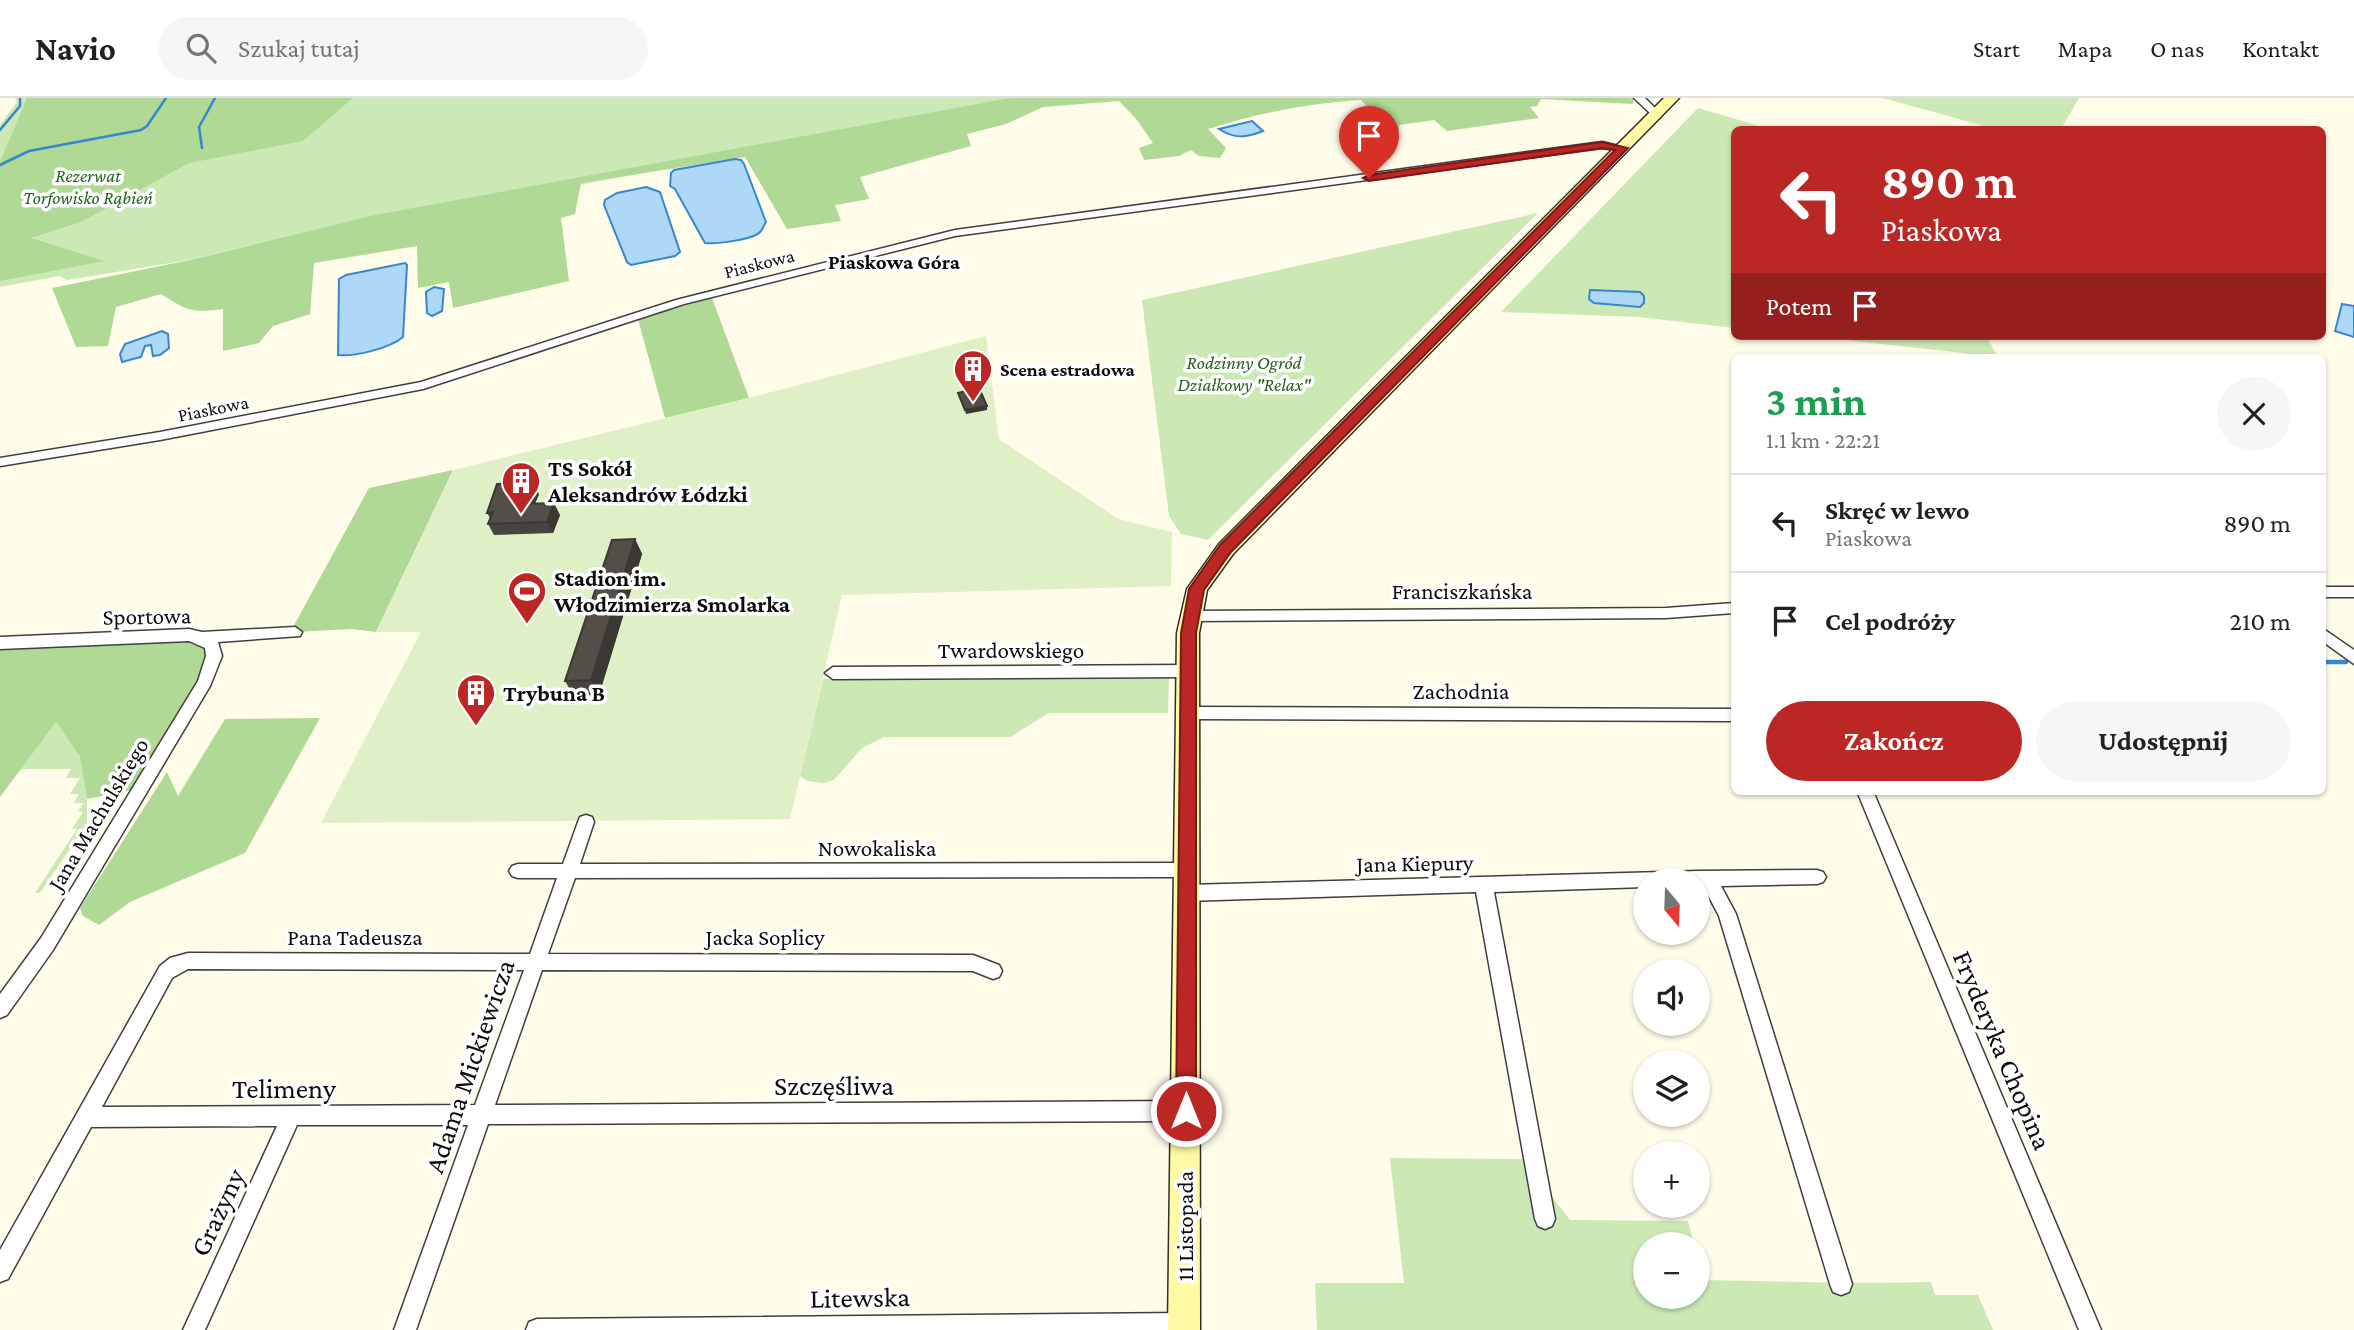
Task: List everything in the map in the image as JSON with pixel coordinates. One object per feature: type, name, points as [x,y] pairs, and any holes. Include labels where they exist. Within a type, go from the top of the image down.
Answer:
[{"type":"street","points":[[1639,98],[1656,114]]},
{"type":"street","name":"11 Listopada","points":[[1184,1327],[1188,671],[1190,616],[1197,589],[1226,549],[1672,98]]},
{"type":"street","name":"Piaskowa","points":[[0,462],[160,436],[423,385],[680,302],[955,233],[1602,145],[1622,148]]},
{"type":"street","points":[[2326,592],[2354,592]]},
{"type":"street","name":"Franciszkańska","points":[[1190,616],[1666,613],[1731,608]]},
{"type":"street","name":"Sportowa","points":[[0,643],[189,635],[202,638],[295,632]]},
{"type":"street","points":[[2326,636],[2354,658]]},
{"type":"street","name":"Jana Machulskiego","points":[[0,1009],[47,944],[205,682],[214,656],[212,646],[202,638]]},
{"type":"street","name":"Twardowskiego","points":[[833,673],[1188,671]]},
{"type":"street","name":"Zachodnia","points":[[1188,713],[1731,715]]},
{"type":"street","name":"Fryderyka Chopina","points":[[1867,795],[2090,1330]]},
{"type":"street","name":"Adama Mickiewicza","points":[[405,1330],[586,822]]},
{"type":"street","name":"Nowokaliska","points":[[518,871],[1186,870]]},
{"type":"street","name":"Jana Kiepury","points":[[1710,878],[1817,877]]},
{"type":"street","name":"Jana Kiepury","points":[[1186,893],[1633,880]]},
{"type":"street","points":[[1484,886],[1545,1219]]},
{"type":"street","points":[[1710,888],[1727,914],[1841,1284]]},
{"type":"street","name":"Pana Tadeusza","points":[[86,1117],[166,972],[176,964],[188,961],[535,961]]},
{"type":"street","name":"Jacka Soplicy","points":[[535,961],[974,963],[993,971]]},
{"type":"street","name":"Szczęśliwa","points":[[482,1114],[1186,1111]]},
{"type":"street","name":"Telimeny","points":[[86,1117],[482,1114]]},
{"type":"street","name":"Grażyny","points":[[194,1330],[291,1116]]},
{"type":"street","points":[[0,1271],[86,1117]]},
{"type":"street","name":"Litewska","points":[[537,1330],[1184,1327]]},
{"type":"green space","name":"Rezerwat Torfowisko Rąbień","points":[[15,98],[1052,98],[242,247],[195,259],[67,280],[60,276],[0,287],[0,125],[17,102]]},
{"type":"green space","points":[[27,98],[353,98],[303,141],[189,163],[81,222],[31,238],[104,261],[0,281],[0,162]]},
{"type":"green space","points":[[1010,98],[1634,99],[1633,104],[1541,99],[1537,106],[1530,107],[1539,118],[1447,131],[1434,120],[1399,125],[1399,131],[1387,130],[1361,100],[1303,106],[1208,129],[1226,148],[1220,158],[1199,156],[1191,150],[1179,156],[1144,160],[1139,148],[1153,143],[1119,101],[1043,107],[1006,124],[967,134],[971,146],[860,177],[869,199],[835,205],[841,221],[787,229],[745,157],[581,183],[575,214],[561,218],[569,281],[453,308],[449,282],[418,288],[417,246],[314,263],[310,314],[273,326],[259,343],[223,351],[223,309],[190,309],[161,294],[116,307],[108,346],[76,347],[52,288],[195,259],[375,215]]},
{"type":"green space","points":[[1883,98],[2079,98],[2063,126],[1984,126]]},
{"type":"green space","points":[[1698,108],[1760,126],[1731,126],[1731,328],[1639,317],[1501,312]]},
{"type":"green space","name":"Rodzinny Ogród Działkowy \"Relax\"","points":[[1538,213],[1208,540],[1181,534],[1169,516],[1142,300]]},
{"type":"green space","points":[[712,298],[749,398],[665,418],[638,319]]},
{"type":"green space","points":[[986,336],[999,439],[1118,519],[1172,532],[1171,586],[842,595],[790,819],[321,823],[421,632],[376,632],[453,470],[749,398]]},
{"type":"green space","points":[[1846,340],[1988,340],[1996,354],[1972,354]]},
{"type":"green space","points":[[453,470],[376,632],[352,629],[295,632],[292,629],[369,488]]},
{"type":"green space","points":[[202,638],[214,656],[141,788],[87,799],[80,757],[56,722],[0,797],[0,648]]},
{"type":"green space","points":[[1169,676],[1168,713],[1049,713],[1010,737],[884,737],[862,748],[834,780],[823,783],[807,781],[800,776],[823,679]]},
{"type":"green space","points":[[320,718],[245,853],[130,902],[99,925],[83,916],[80,908],[167,772],[178,796],[225,719]]},
{"type":"green space","points":[[56,722],[80,757],[87,799],[87,824],[40,893],[35,893],[77,829],[72,829],[83,812],[78,811],[84,803],[74,803],[79,794],[70,794],[80,778],[66,778],[71,769],[20,769]]},
{"type":"green space","points":[[1390,1158],[1523,1159],[1570,1220],[1688,1221],[1691,1232],[1633,1232],[1633,1309],[1710,1309],[1710,1280],[1931,1282],[1935,1295],[1978,1295],[1993,1330],[1317,1330],[1315,1283],[1404,1283]]},
{"type":"water","points":[[1252,121],[1263,131],[1240,136],[1230,135],[1219,129]]},
{"type":"water","points":[[735,159],[744,164],[766,222],[756,235],[726,242],[705,243],[675,189],[670,186],[671,173],[674,170]]},
{"type":"water","points":[[646,187],[660,192],[680,252],[675,256],[631,265],[627,262],[604,205],[605,200],[617,193]]},
{"type":"water","points":[[405,263],[403,337],[372,351],[338,355],[339,279],[346,275]]},
{"type":"water","points":[[434,287],[444,289],[442,311],[432,316],[427,313],[426,292]]},
{"type":"water","points":[[1590,290],[1640,292],[1644,296],[1644,303],[1640,307],[1594,303],[1589,299]]},
{"type":"water","points":[[2342,304],[2354,306],[2354,337],[2335,331]]},
{"type":"water","points":[[162,331],[168,334],[169,348],[160,355],[153,356],[151,345],[145,346],[141,357],[122,362],[120,354],[125,344]]},
{"type":"building","name":"Scena estradowa","points":[[979,388],[987,406],[965,410],[958,393]]},
{"type":"building","points":[[533,483],[524,504],[554,503],[547,522],[488,524],[493,512],[487,513],[497,484]]},
{"type":"building","points":[[635,539],[591,680],[565,681],[612,540]]},
{"type":"waterway","points":[[0,130],[20,106],[20,98]]},
{"type":"waterway","points":[[0,165],[29,151],[141,130],[147,126],[166,98]]},
{"type":"waterway","points":[[202,148],[199,127],[215,98]]},
{"type":"waterway","points":[[2326,662],[2346,662]]},
{"type":"place","name":"Scena estradowa","points":[[973,403]]},
{"type":"place","name":"TS Sokół Aleksandrów Łódzki","points":[[521,515]]},
{"type":"place","name":"Stadion im. Włodzimierza Smolarka","points":[[527,625]]},
{"type":"place","name":"Trybuna B","points":[[476,727]]},
{"type":"district","name":"Piaskowa Góra","points":[[894,262]]},
{"type":"route","points":[[1186,1111],[1188,633],[1197,589],[1226,549],[1622,148],[1602,145],[1369,178]]}]
